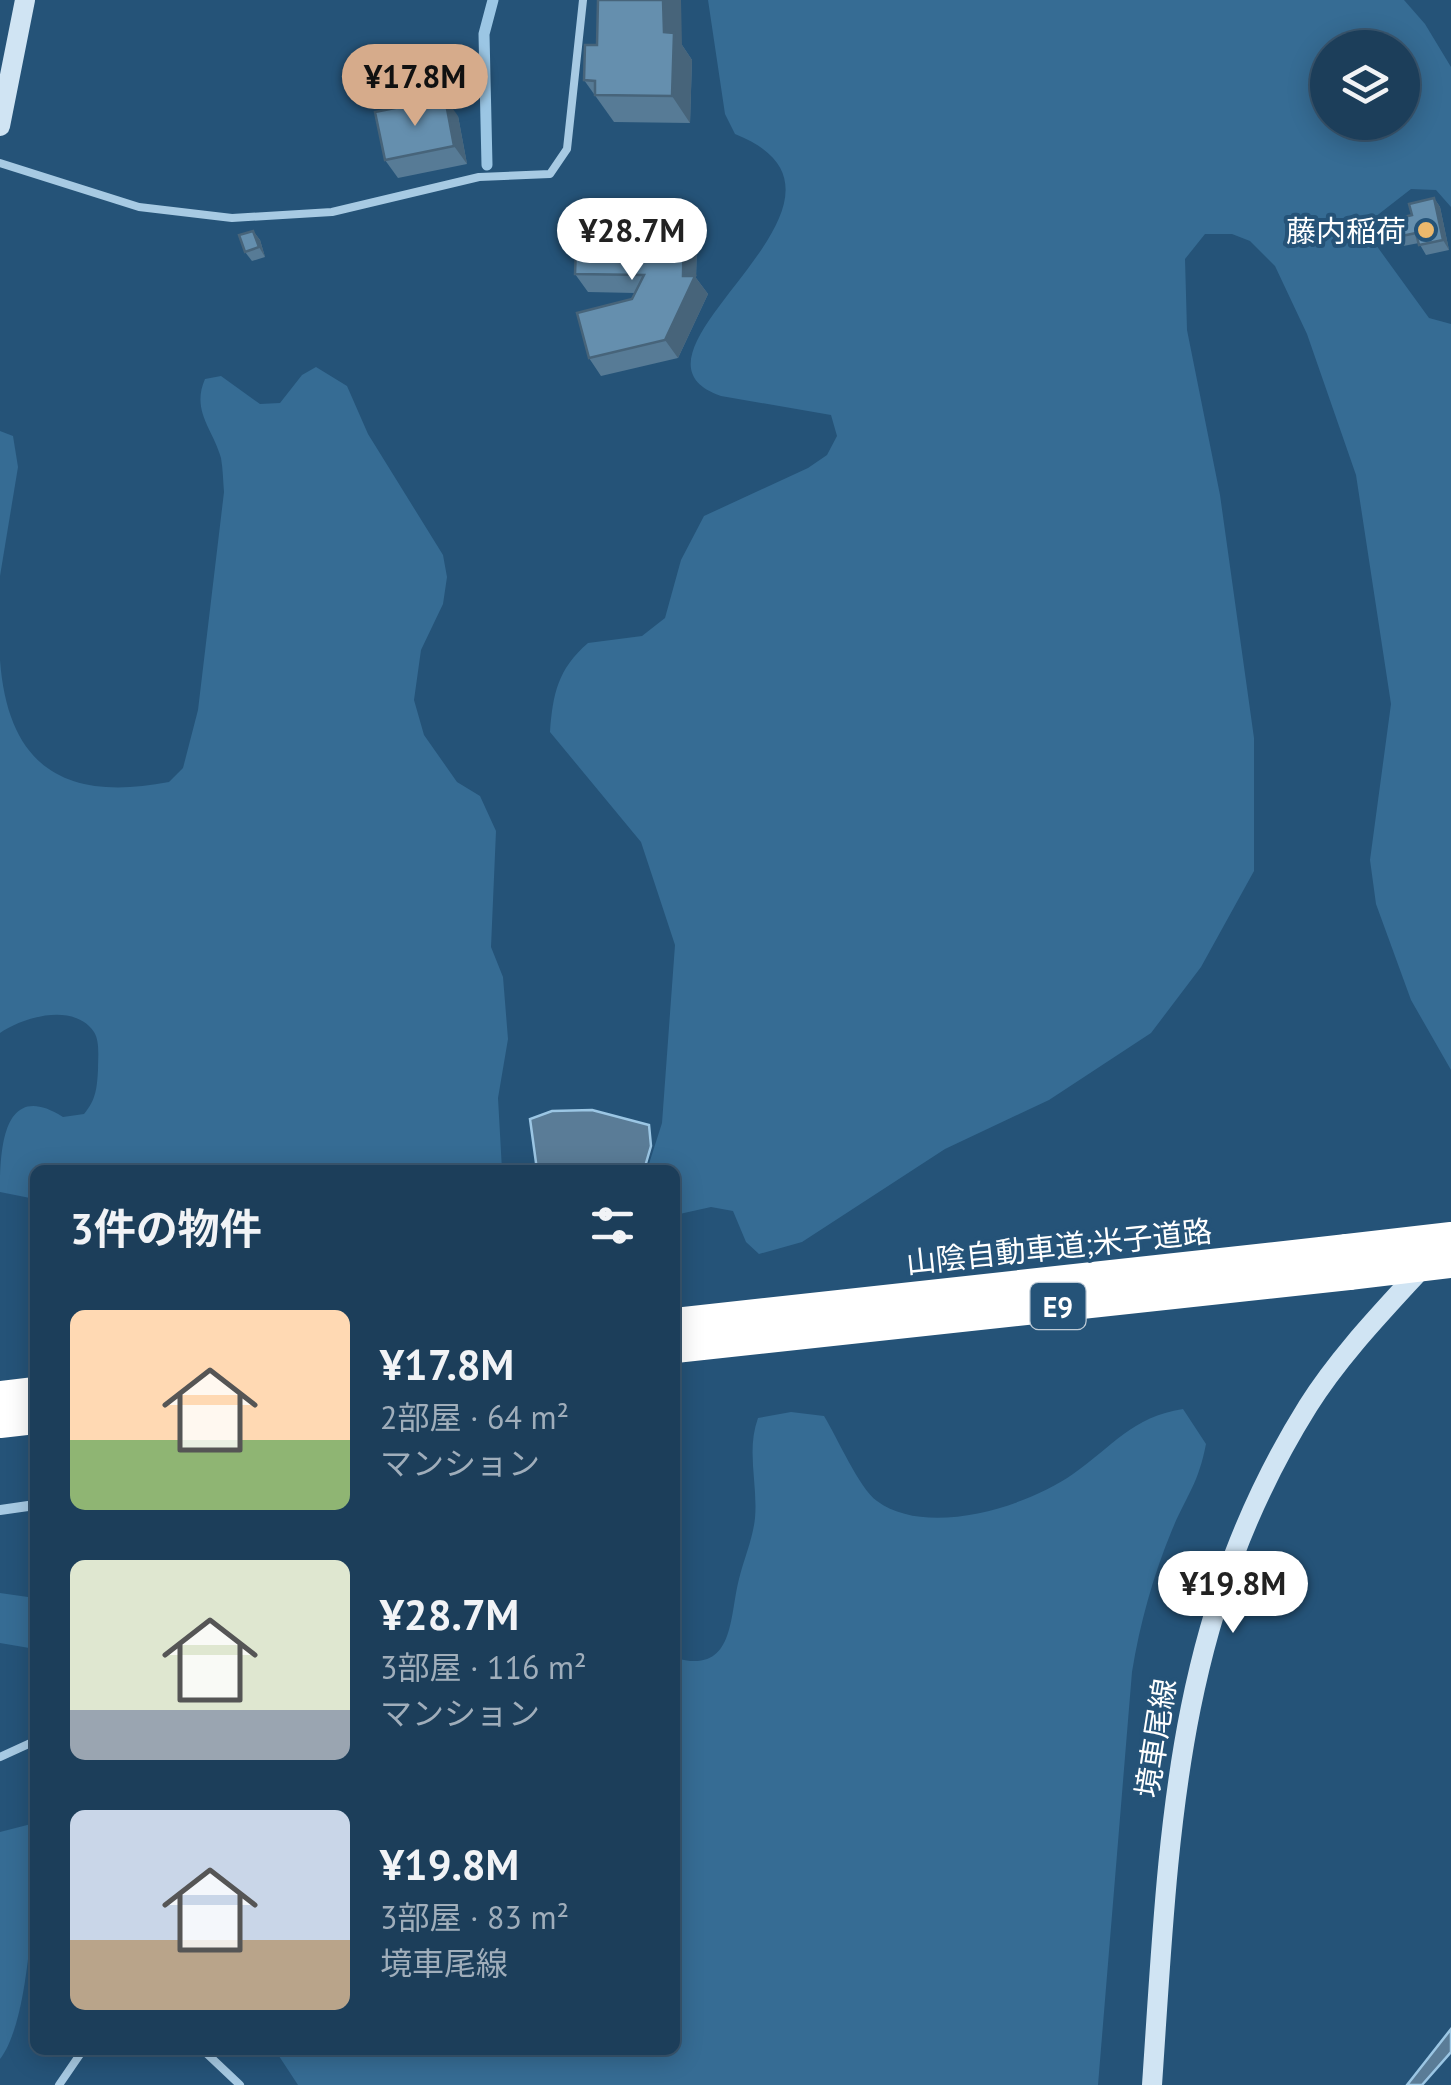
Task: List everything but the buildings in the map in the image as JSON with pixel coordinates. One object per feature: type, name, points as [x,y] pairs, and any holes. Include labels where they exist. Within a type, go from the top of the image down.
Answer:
[{"type":"highway","name":"山陰自動車道;米子道路","points":[[1348,1262],[1451,1237]]},
{"type":"highway","name":"山陰自動車道;米子道路","points":[[680,1347],[766,1326],[1348,1262],[1451,1263]]},
{"type":"highway","name":"山陰自動車道;米子道路","points":[[680,1323],[766,1326]]},
{"type":"highway","points":[[0,1396],[30,1393]]},
{"type":"highway","points":[[0,1423],[30,1420]]},
{"type":"main road","points":[[0,126],[25,0]]},
{"type":"main road","name":"境車尾線","points":[[1152,2085],[1176,1795],[1197,1664],[1244,1524],[1309,1404],[1374,1321],[1451,1237]]},
{"type":"street","points":[[0,1510],[30,1506]]},
{"type":"lane","points":[[0,163],[139,207],[232,218],[332,212],[479,177],[550,174],[567,149],[582,0]]},
{"type":"lane","points":[[0,1757],[30,1742]]},
{"type":"lane","points":[[59,2085],[80,2055]]},
{"type":"lane","points":[[207,2055],[240,2085]]},
{"type":"shaded area","points":[[708,0],[1404,0],[1425,24],[1451,67],[1451,207],[1436,190],[1411,189],[1375,217],[1376,245],[1429,318],[1451,324],[1451,1070],[1411,1000],[1376,904],[1370,860],[1391,704],[1356,475],[1307,334],[1275,266],[1250,241],[1232,234],[1205,234],[1185,259],[1187,330],[1220,495],[1254,738],[1254,871],[1201,967],[1151,1033],[1049,1100],[945,1149],[802,1242],[759,1254],[746,1242],[733,1211],[711,1207],[680,1214],[680,1165],[649,1165],[662,1123],[675,945],[641,842],[550,732],[559,683],[570,662],[588,643],[642,636],[665,618],[681,560],[704,516],[808,468],[827,455],[837,436],[831,415],[721,396],[693,375],[694,347],[771,235],[785,197],[777,162],[735,134],[725,114]]},
{"type":"shaded area","points":[[316,367],[347,386],[368,434],[443,555],[447,577],[443,604],[421,650],[414,700],[424,735],[457,782],[480,796],[496,831],[491,947],[503,977],[508,1039],[498,1098],[502,1165],[30,1165],[30,1198],[0,1192],[4,1140],[16,1113],[27,1107],[43,1107],[63,1117],[84,1114],[95,1094],[98,1055],[94,1032],[74,1017],[48,1015],[0,1033],[0,660],[5,697],[15,727],[30,751],[49,769],[72,781],[100,787],[169,782],[183,768],[198,710],[224,492],[221,458],[202,410],[201,390],[205,379],[221,376],[260,404],[280,403],[302,375]]},
{"type":"shaded area","points":[[0,431],[13,436],[18,467],[0,576]]},
{"type":"shaded area","points":[[592,1110],[649,1125],[651,1146],[645,1165],[536,1165],[530,1119],[552,1111]]},
{"type":"shaded area","points":[[1183,1409],[1206,1444],[1196,1480],[1153,1582],[1132,1672],[1098,2085],[298,2085],[278,2055],[680,2055],[680,1659],[709,1658],[726,1640],[754,1526],[753,1443],[758,1418],[791,1412],[824,1416],[856,1474],[877,1501],[898,1512],[949,1517],[1004,1507],[1053,1486],[1136,1426]]},
{"type":"shaded area","points":[[0,1593],[30,1597],[30,1648],[0,1643]]},
{"type":"shaded area","points":[[30,1824],[30,1946],[19,2012],[0,2059],[0,1832]]},
{"type":"shaded area","points":[[1451,2029],[1451,2052],[1422,2085],[1407,2085]]},
{"type":"waterway","points":[[487,165],[484,34],[493,0]]},
{"type":"place","name":"藤内稲荷","points":[[1426,230]]}]
